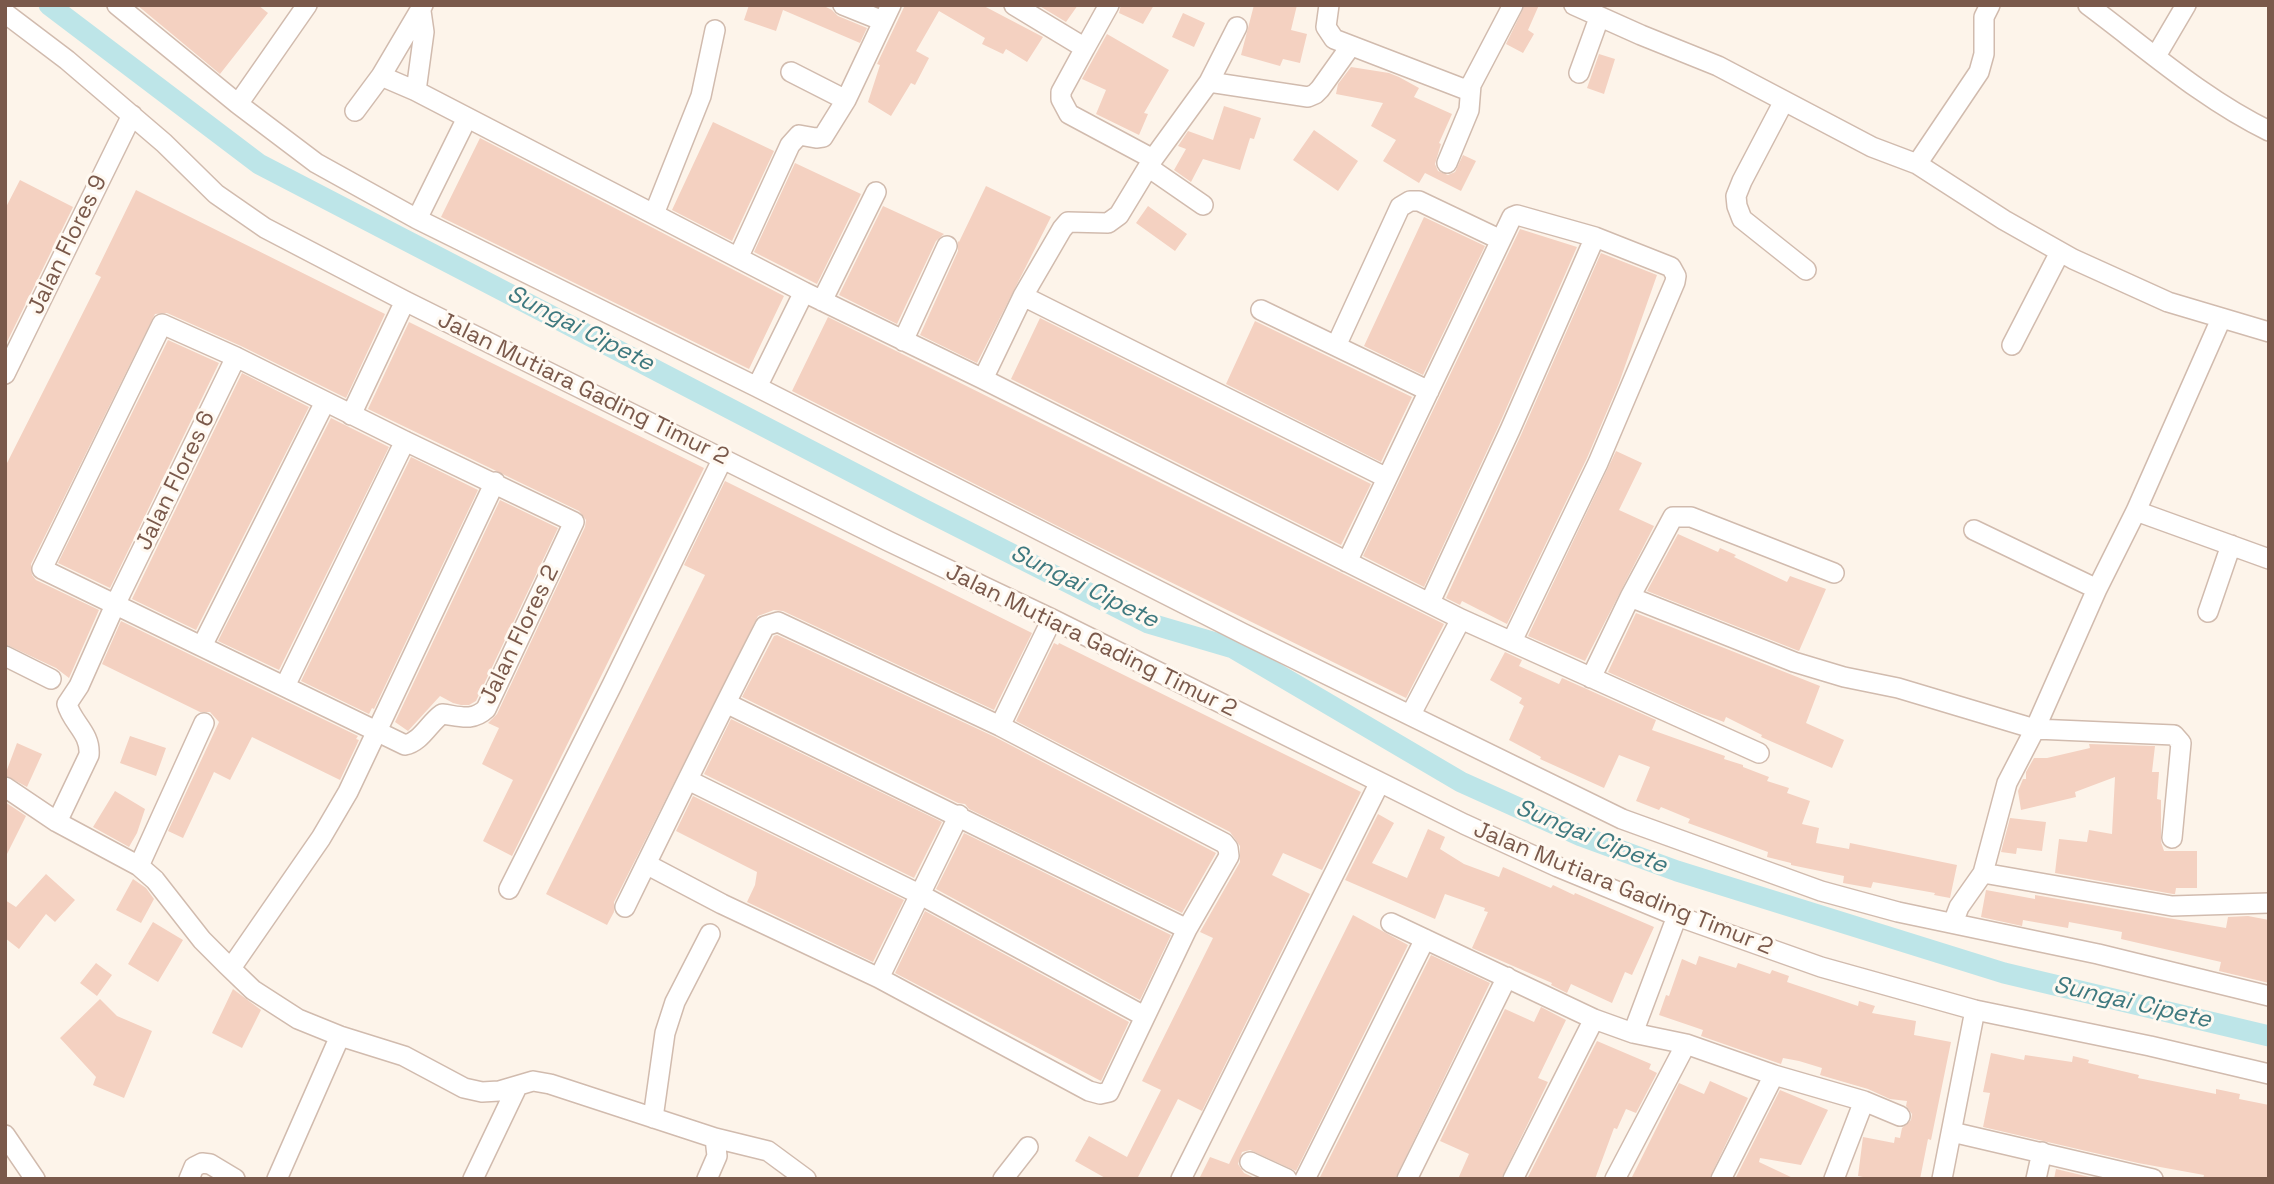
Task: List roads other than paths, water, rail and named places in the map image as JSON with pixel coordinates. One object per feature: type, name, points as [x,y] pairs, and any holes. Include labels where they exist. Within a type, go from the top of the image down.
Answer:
[{"type":"street","points":[[117,5],[238,104],[316,163],[417,219],[757,387],[1116,570],[1622,819],[1821,891],[1898,912],[2098,954],[2269,996]]},
{"type":"street","points":[[238,104],[307,5]]},
{"type":"street","points":[[739,257],[790,145],[799,135],[816,138],[823,136],[846,100],[887,13],[843,5]]},
{"type":"street","points":[[1014,5],[1085,48]]},
{"type":"street","points":[[1109,5],[1061,92],[1064,107],[1069,114],[1151,163],[1203,205]]},
{"type":"street","points":[[1329,5],[1326,18],[1328,33],[1334,39],[1464,89],[1471,85]]},
{"type":"street","points":[[1447,163],[1469,110],[1471,85],[1513,5]]},
{"type":"street","points":[[1574,5],[1599,18],[1718,66],[1872,147],[1917,164],[2060,252],[2168,302],[2269,332]]},
{"type":"street","points":[[1917,164],[1979,72],[1984,54],[1984,17],[1990,5]]},
{"type":"street","points":[[2088,5],[2237,116],[2269,131]]},
{"type":"street","points":[[2156,56],[2186,5]]},
{"type":"street","points":[[355,111],[381,76],[422,8]]},
{"type":"street","points":[[416,91],[424,32],[422,8]]},
{"type":"street","name":"Jalan Mutiara Gading Timur 2","points":[[5,13],[67,60],[132,115],[216,194],[265,229],[1379,784],[1558,867],[1677,916],[1821,967],[1975,1010],[2269,1074]]},
{"type":"street","points":[[1579,73],[1599,18]]},
{"type":"street","points":[[983,379],[1023,296],[1062,229],[1068,222],[1101,223],[1119,215],[1151,163],[1209,82],[1237,27]]},
{"type":"street","points":[[654,214],[701,96],[715,30]]},
{"type":"street","points":[[1209,82],[1308,97],[1320,89],[1350,47]]},
{"type":"street","points":[[791,72],[846,100]]},
{"type":"street","points":[[381,76],[416,91],[804,292],[1461,619],[1759,753]]},
{"type":"street","points":[[1784,101],[1742,181],[1736,196],[1737,206],[1742,219],[1806,270]]},
{"type":"street","name":"Jalan Flores 9","points":[[5,374],[132,115]]},
{"type":"street","points":[[417,219],[467,118]]},
{"type":"street","points":[[822,301],[876,192]]},
{"type":"street","points":[[1336,346],[1400,207],[1405,202],[1419,201],[1501,240]]},
{"type":"street","points":[[1347,562],[1512,217],[1517,215],[1595,237],[1671,267],[1676,276],[1598,463],[1512,641]]},
{"type":"street","points":[[1430,602],[1595,237]]},
{"type":"street","points":[[903,341],[947,246]]},
{"type":"street","points":[[2012,345],[2060,252]]},
{"type":"street","points":[[757,387],[804,292]]},
{"type":"street","points":[[1023,296],[1387,478]]},
{"type":"street","points":[[351,415],[405,301]]},
{"type":"street","points":[[1261,310],[1429,391]]},
{"type":"street","points":[[1953,923],[1959,907],[1983,873],[2007,783],[2035,729],[2097,589],[2136,511],[2221,319]]},
{"type":"street","points":[[231,968],[321,838],[348,792],[378,732],[495,482],[405,442],[162,324],[42,569],[378,732]]},
{"type":"street","name":"Jalan Flores 6","points":[[57,822],[89,755],[90,746],[67,704],[79,686],[236,358]]},
{"type":"street","points":[[202,646],[326,402]]},
{"type":"street","points":[[285,686],[405,442]]},
{"type":"street","points":[[509,889],[723,458]]},
{"type":"street","name":"Jalan Flores 2","points":[[378,732],[405,745],[412,744],[432,720],[442,714],[472,719],[486,709],[574,522],[495,482]]},
{"type":"street","points":[[2136,511],[2269,559]]},
{"type":"street","points":[[1591,678],[1668,523],[1675,516],[1691,517],[1834,573]]},
{"type":"street","points":[[1974,530],[2097,589]]},
{"type":"street","points":[[2208,612],[2231,545]]},
{"type":"street","points":[[1630,597],[1794,662],[1844,677],[1899,688],[2035,729],[2175,735],[2181,743],[2172,838]]},
{"type":"street","points":[[1000,726],[1052,619]]},
{"type":"street","points":[[1411,714],[1461,619]]},
{"type":"street","points":[[625,907],[646,864],[726,703],[765,626],[778,622],[1000,726],[1224,843],[1229,856],[1188,929],[1109,1092],[1100,1094],[1089,1091],[879,978],[722,904],[646,864]]},
{"type":"street","points":[[5,656],[51,679]]},
{"type":"street","points":[[726,703],[1188,929]]},
{"type":"street","points":[[139,866],[204,723]]},
{"type":"street","points":[[688,780],[919,894],[1144,1016]]},
{"type":"street","points":[[1181,1179],[1379,784]]},
{"type":"street","points":[[5,787],[57,822],[139,866],[155,880],[202,940],[253,990],[298,1019],[340,1036],[404,1056],[464,1087],[482,1092],[517,1087],[533,1081],[550,1084],[715,1138],[768,1151],[806,1179]]},
{"type":"street","points":[[879,978],[958,815]]},
{"type":"street","points":[[1983,873],[2172,906],[2269,903]]},
{"type":"street","points":[[1633,1033],[1677,916]]},
{"type":"street","points":[[1391,923],[1594,1018],[1633,1033],[1686,1044],[1774,1075],[1864,1101],[1900,1116]]},
{"type":"street","points":[[653,1118],[665,1033],[675,1002],[710,934]]},
{"type":"street","points":[[1305,1179],[1425,939]]},
{"type":"street","points":[[1407,1179],[1507,977]]},
{"type":"street","points":[[1942,1179],[1975,1010]]},
{"type":"street","points":[[1513,1179],[1594,1018]]},
{"type":"street","points":[[277,1179],[340,1036]]},
{"type":"street","points":[[1615,1179],[1686,1044]]},
{"type":"street","points":[[1721,1179],[1774,1075]]},
{"type":"street","points":[[473,1179],[517,1087]]},
{"type":"street","points":[[1834,1179],[1864,1101]]},
{"type":"street","points":[[1952,1132],[2140,1177]]},
{"type":"street","points":[[5,1135],[35,1179]]},
{"type":"street","points":[[707,1179],[717,1156],[715,1138]]},
{"type":"street","points":[[1003,1179],[1028,1147]]},
{"type":"street","points":[[2036,1179],[2042,1152]]},
{"type":"street","points":[[1250,1162],[1287,1179]]},
{"type":"street","points":[[189,1179],[194,1167],[202,1163],[210,1164],[235,1179]]},
{"type":"waterway","name":"Sungai Cipete","points":[[49,5],[259,164],[1148,623],[1233,648],[1461,782],[1581,836],[1677,871],[2004,973],[2269,1036]]}]
